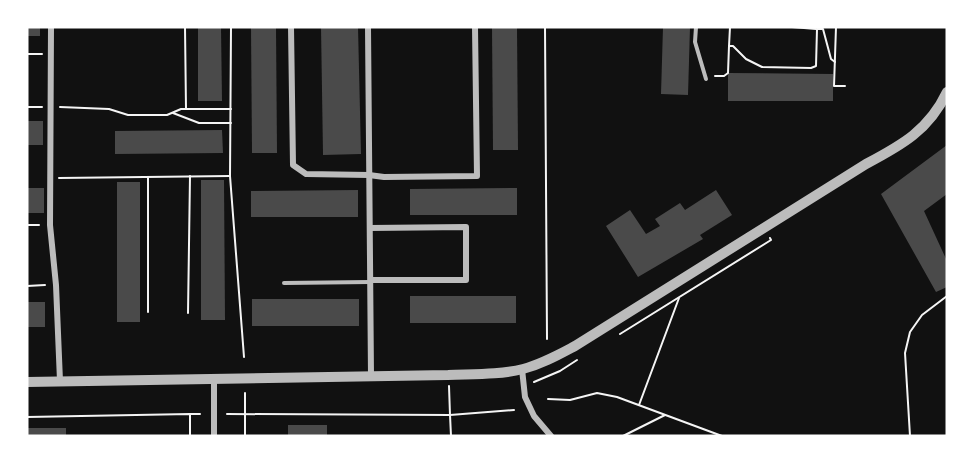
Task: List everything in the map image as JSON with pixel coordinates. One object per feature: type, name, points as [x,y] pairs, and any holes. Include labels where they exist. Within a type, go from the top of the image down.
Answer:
[{"type":"street","points":[[51,27],[50,225],[56,285],[60,381]]},
{"type":"street","points":[[291,27],[293,165],[306,174],[384,177],[477,176],[475,27]]},
{"type":"street","points":[[368,27],[371,376]]},
{"type":"street","points":[[27,382],[448,375],[522,369],[548,360],[575,346],[890,151],[943,109],[947,92]]},
{"type":"street","points":[[370,228],[466,227],[466,280],[371,281]]},
{"type":"street","points":[[522,369],[525,397],[534,416],[551,436]]},
{"type":"street","points":[[214,379],[214,436]]},
{"type":"lane","points":[[696,27],[695,42],[706,79]]},
{"type":"lane","points":[[284,283],[371,281]]},
{"type":"path","points":[[185,27],[186,109]]},
{"type":"path","points":[[231,27],[230,176],[244,357]]},
{"type":"path","points":[[545,27],[547,339]]},
{"type":"path","points":[[706,79],[713,76],[724,76],[728,73],[730,27]]},
{"type":"path","points":[[792,27],[823,29],[831,59],[835,62]]},
{"type":"path","points":[[836,27],[834,86],[845,86]]},
{"type":"path","points":[[729,46],[733,46],[746,59],[762,67],[812,68],[816,66],[817,29]]},
{"type":"path","points":[[27,54],[51,54]]},
{"type":"path","points":[[27,107],[109,109],[128,115],[167,115],[181,109],[231,109]]},
{"type":"path","points":[[173,112],[199,123],[231,123]]},
{"type":"path","points":[[188,313],[190,176]]},
{"type":"path","points":[[50,178],[230,176]]},
{"type":"path","points":[[148,177],[148,312]]},
{"type":"path","points":[[27,225],[50,225]]},
{"type":"path","points":[[27,285],[56,285]]},
{"type":"path","points":[[910,436],[905,353],[910,332],[922,315],[947,296]]},
{"type":"path","points":[[639,405],[679,298]]},
{"type":"path","points":[[448,375],[451,436]]},
{"type":"path","points":[[245,393],[245,436]]},
{"type":"path","points":[[548,399],[570,400],[597,393],[617,396],[722,436]]},
{"type":"path","points":[[227,414],[450,415],[514,410]]},
{"type":"path","points":[[190,414],[190,436]]},
{"type":"path","points":[[27,417],[200,414]]},
{"type":"path","points":[[623,436],[665,415]]},
{"type":"building","points":[[27,27],[40,27],[40,36],[27,36]]},
{"type":"building","points":[[198,27],[221,27],[222,101],[198,101]]},
{"type":"building","points":[[251,27],[276,27],[277,153],[252,153]]},
{"type":"building","points":[[321,27],[358,27],[361,154],[323,155]]},
{"type":"building","points":[[492,27],[517,27],[518,150],[493,150]]},
{"type":"building","points":[[663,27],[690,27],[688,95],[661,94]]},
{"type":"building","points":[[728,73],[833,74],[833,101],[728,101]]},
{"type":"building","points":[[27,121],[43,121],[43,145],[27,145]]},
{"type":"building","points":[[222,130],[223,153],[115,154],[115,131]]},
{"type":"building","points":[[947,145],[947,194],[924,211],[947,261],[947,287],[936,292],[881,194]]},
{"type":"building","points":[[201,180],[224,180],[225,320],[201,320]]},
{"type":"building","points":[[117,182],[140,182],[140,322],[117,322]]},
{"type":"building","points":[[27,188],[44,188],[44,213],[27,213]]},
{"type":"building","points":[[517,188],[517,215],[410,215],[410,189]]},
{"type":"building","points":[[358,190],[358,217],[251,217],[251,191]]},
{"type":"building","points":[[716,190],[732,215],[700,235],[703,239],[638,277],[606,226],[630,210],[646,234],[660,226],[655,219],[680,203],[685,210]]},
{"type":"building","points":[[410,296],[516,296],[516,323],[410,323]]},
{"type":"building","points":[[252,299],[359,299],[359,326],[252,326]]},
{"type":"building","points":[[27,302],[45,302],[45,327],[27,327]]},
{"type":"building","points":[[288,425],[327,425],[327,436],[288,436]]},
{"type":"building","points":[[27,428],[66,428],[66,436],[27,436]]}]
